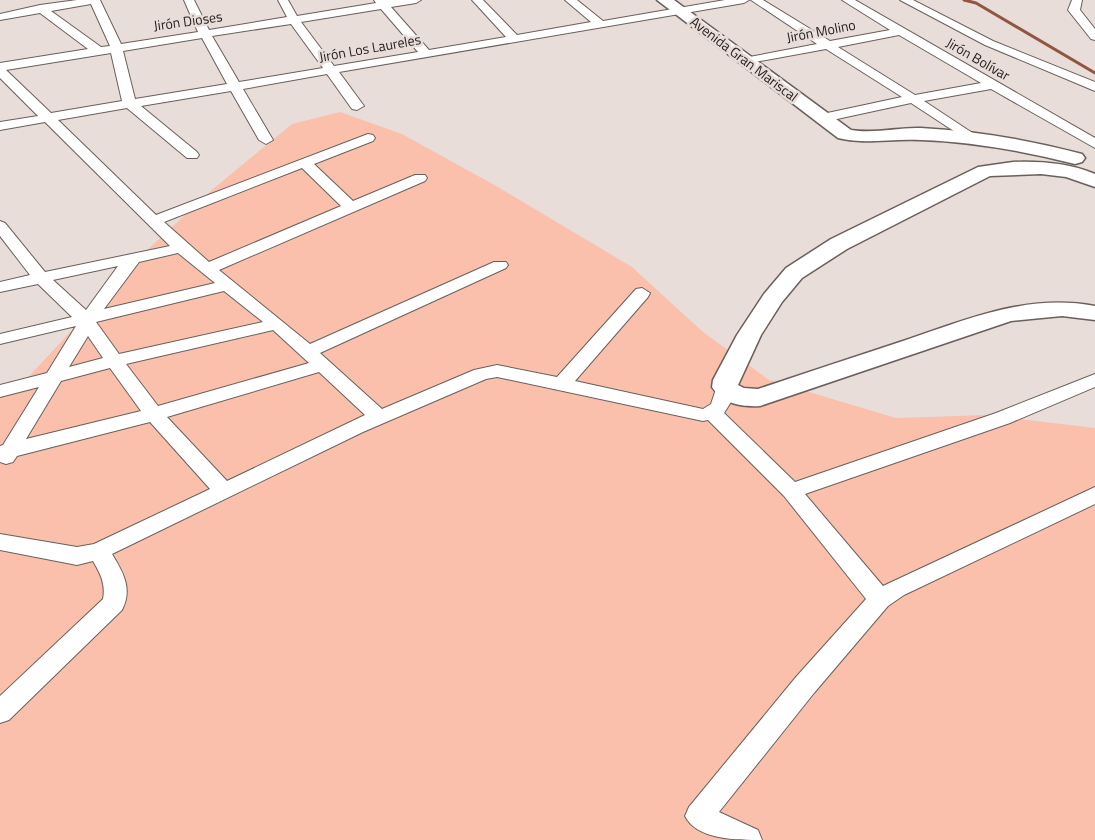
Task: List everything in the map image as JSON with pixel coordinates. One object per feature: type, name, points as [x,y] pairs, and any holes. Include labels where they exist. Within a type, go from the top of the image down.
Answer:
[{"type":"street","points":[[0,17],[40,8],[95,0],[116,47],[129,103],[192,155]]},
{"type":"street","points":[[189,0],[205,34],[266,140]]},
{"type":"street","points":[[283,0],[294,20],[357,106]]},
{"type":"street","name":"Jirón Dioses","points":[[0,67],[294,20],[382,3],[416,0]]},
{"type":"street","points":[[477,0],[514,38]]},
{"type":"street","points":[[570,0],[598,23]]},
{"type":"street","name":"Avenida Gran Mariscal","points":[[664,0],[823,118],[851,136],[907,134],[969,137],[1021,145],[1095,163]]},
{"type":"street","name":"Jirón Los Laureles","points":[[0,126],[744,0]]},
{"type":"street","points":[[756,0],[969,137]]},
{"type":"street","name":"Jirón Bolívar","points":[[847,0],[1095,144]]},
{"type":"street","points":[[905,0],[989,43],[1095,87]]},
{"type":"street","points":[[1077,0],[1074,10],[1095,37]]},
{"type":"street","points":[[382,3],[426,54]]},
{"type":"street","points":[[40,8],[97,50]]},
{"type":"street","name":"Jirón Molino","points":[[748,61],[900,31]]},
{"type":"street","points":[[0,72],[181,248],[277,324],[379,417]]},
{"type":"street","points":[[823,118],[993,85]]},
{"type":"street","points":[[153,221],[368,138]]},
{"type":"street","points":[[305,163],[351,207]]},
{"type":"street","points":[[0,542],[77,556],[99,551],[379,417],[481,374],[497,371],[692,414],[713,414],[719,409],[726,380],[749,335],[772,299],[794,273],[839,244],[985,171],[1005,168],[1042,168],[1059,170],[1095,181]]},
{"type":"street","points":[[207,268],[420,178]]},
{"type":"street","points":[[0,226],[41,278],[86,320],[154,414],[223,490]]},
{"type":"street","points":[[0,287],[181,248]]},
{"type":"street","points":[[3,457],[55,376],[86,320],[117,276],[134,258]]},
{"type":"street","points":[[3,457],[154,414],[315,358],[500,265]]},
{"type":"street","points":[[0,339],[227,285]]},
{"type":"street","points":[[561,385],[642,293]]},
{"type":"street","points":[[725,387],[731,394],[744,398],[760,397],[1007,314],[1041,308],[1070,307],[1095,312]]},
{"type":"street","points":[[0,391],[114,361],[277,324]]},
{"type":"street","points":[[790,491],[1003,418],[1095,381]]},
{"type":"street","points":[[713,414],[790,491],[880,599]]},
{"type":"street","points":[[748,840],[699,816],[827,659],[880,599],[896,589],[1095,495]]},
{"type":"street","points":[[0,712],[114,603],[118,591],[115,580],[99,551]]},
{"type":"shaded area","points":[[340,112],[402,134],[498,187],[632,267],[703,332],[769,380],[896,418],[986,415],[1095,428],[1095,840],[0,840],[0,396],[19,387],[143,254],[213,189],[292,124]]},
{"type":"waterway","points":[[964,0],[976,3],[1095,73]]}]
